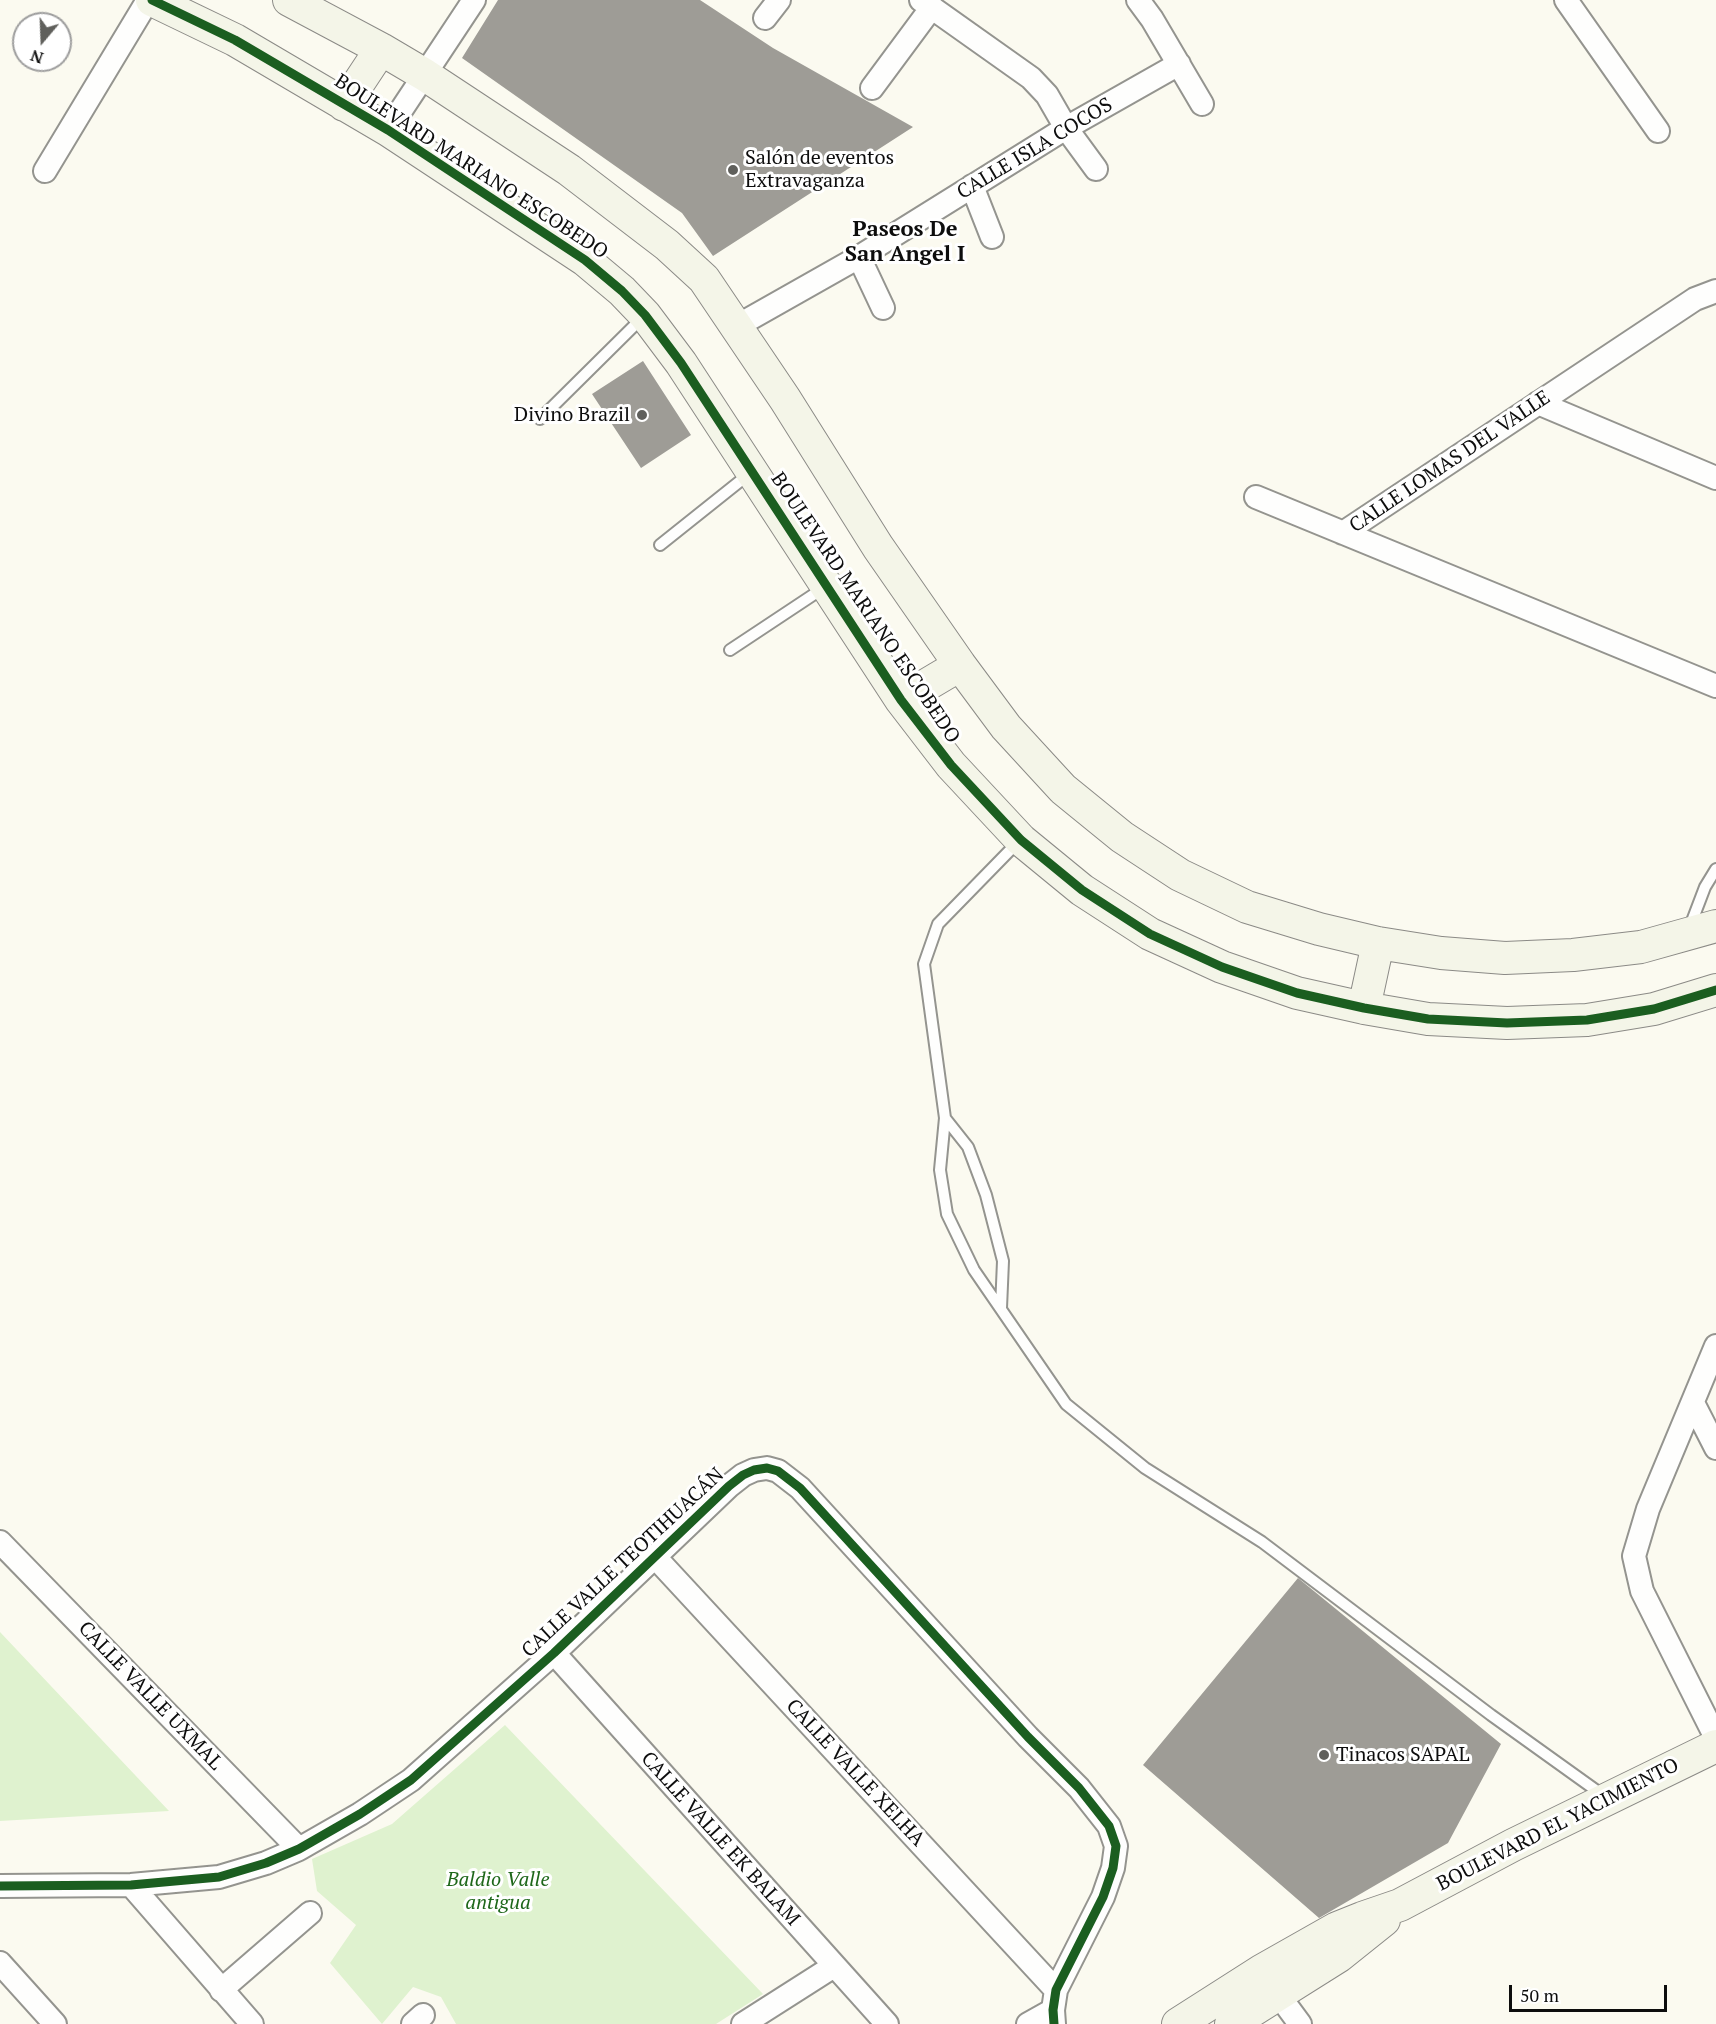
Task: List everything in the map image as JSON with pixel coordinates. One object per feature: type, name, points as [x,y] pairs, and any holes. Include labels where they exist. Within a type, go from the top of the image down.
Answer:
[{"type":"street","points":[[45,171],[148,0]]},
{"type":"street","name":"BOULEVARD MARIANO ESCOBEDO","points":[[152,0],[235,40],[388,130],[585,260],[622,291],[645,315],[681,363],[901,700],[951,765],[1021,840],[1082,890],[1150,934],[1222,967],[1297,993],[1428,1019],[1507,1023],[1587,1020],[1654,1009],[1716,990]]},
{"type":"street","points":[[289,0],[425,75],[569,170],[667,245],[704,279],[737,326],[878,547],[1006,727],[1063,789],[1122,837],[1180,875],[1247,907],[1318,929],[1378,943],[1441,953],[1506,958],[1573,955],[1641,946],[1716,926]]},
{"type":"street","points":[[388,130],[474,0]]},
{"type":"street","points":[[765,18],[779,0]]},
{"type":"street","points":[[1138,0],[1152,19],[1202,104]]},
{"type":"street","points":[[1566,0],[1658,131]]},
{"type":"street","points":[[872,88],[926,3],[1031,78],[1047,95],[1066,128],[1096,169]]},
{"type":"street","points":[[344,105],[381,49]]},
{"type":"street","name":"CALLE ISLA COCOS","points":[[737,326],[860,257],[1066,128],[1179,64]]},
{"type":"street","points":[[972,186],[992,237]]},
{"type":"street","points":[[860,257],[883,308]]},
{"type":"street","name":"CALLE LOMAS DEL VALLE","points":[[1343,533],[1695,299],[1716,291]]},
{"type":"street","points":[[1538,404],[1716,478]]},
{"type":"street","points":[[1256,497],[1343,533]]},
{"type":"street","name":"CALLE LOMAS DEL VALLE","points":[[1343,533],[1716,686]]},
{"type":"street","points":[[901,700],[960,665]]},
{"type":"street","points":[[1364,1008],[1378,943]]},
{"type":"street","points":[[1716,1346],[1648,1509],[1634,1556],[1642,1591],[1716,1738]]},
{"type":"street","points":[[1693,1403],[1716,1448]]},
{"type":"street","name":"CALLE VALLE TEOTIHUACÁN","points":[[0,1886],[131,1885],[219,1876],[266,1863],[299,1849],[360,1814],[411,1780],[554,1653],[729,1486],[743,1475],[767,1468],[778,1471],[800,1488],[1028,1737],[1079,1788],[1109,1826],[1116,1846],[1113,1868],[1054,2008]]},
{"type":"street","name":"CALLE VALLE UXMAL","points":[[0,1542],[299,1849]]},
{"type":"street","name":"CALLE VALLE XELHA","points":[[655,1557],[1054,2008]]},
{"type":"street","name":"CALLE VALLE EK BALAM","points":[[554,1653],[887,2024]]},
{"type":"street","name":"BOULEVARD EL YACIMIENTO","points":[[1231,2024],[1270,1983],[1337,1928],[1400,1905],[1607,1798],[1716,1746]]},
{"type":"street","points":[[131,1885],[252,2024]]},
{"type":"street","points":[[221,1990],[310,1913]]},
{"type":"street","points":[[0,1963],[55,2024]]},
{"type":"street","points":[[743,2024],[834,1966]]},
{"type":"street","points":[[1270,1983],[1300,2024]]},
{"type":"street","name":"BOULEVARD EL YACIMIENTO","points":[[1178,2024],[1270,1983]]},
{"type":"street","points":[[1028,2024],[1054,2008]]},
{"type":"lane","points":[[540,419],[645,315]]},
{"type":"lane","points":[[660,545],[751,472]]},
{"type":"lane","points":[[730,650],[825,586]]},
{"type":"lane","points":[[1021,840],[938,924],[924,964],[945,1118],[940,1170],[947,1214],[974,1270],[1066,1404],[1145,1468],[1262,1542],[1481,1707],[1607,1798]]},
{"type":"lane","points":[[1686,934],[1705,887],[1716,869]]},
{"type":"lane","points":[[945,1118],[968,1147],[986,1195],[1003,1261],[1001,1309]]},
{"type":"green space","points":[[0,1632],[169,1811],[0,1821]]},
{"type":"green space","name":"Baldio Valle antigua","points":[[505,1725],[763,1994],[716,2024],[456,2024],[441,1997],[413,1987],[382,2024],[330,1963],[356,1925],[317,1891],[312,1859],[392,1824]]},
{"type":"building","name":"Salón de eventos Extravaganza","points":[[498,0],[700,0],[773,48],[913,127],[713,256],[682,213],[462,58]]},
{"type":"building","name":"Divino Brazil","points":[[643,361],[691,435],[641,468],[592,394]]},
{"type":"building","name":"Tinacos SAPAL","points":[[1298,1578],[1501,1744],[1448,1843],[1319,1918],[1143,1765]]},
{"type":"cycle path","points":[[152,0],[235,40],[388,130],[585,260],[622,291],[645,315],[681,363],[901,700],[951,765],[1021,840],[1082,890],[1150,934],[1222,967],[1297,993],[1428,1019],[1507,1023],[1587,1020],[1654,1009],[1716,990]]},
{"type":"cycle path","points":[[0,1886],[131,1885],[219,1877],[266,1863],[299,1849],[360,1814],[411,1780],[554,1653],[729,1486],[743,1475],[767,1468],[778,1471],[800,1488],[1028,1737],[1079,1788],[1109,1826],[1116,1846],[1113,1868],[1103,1897],[1056,1990],[1053,2010],[1054,2024]]},
{"type":"place","name":"Salón de eventos Extravaganza","points":[[733,170]]},
{"type":"place","name":"Divino Brazil","points":[[642,415]]},
{"type":"place","name":"Tinacos SAPAL","points":[[1324,1755]]},
{"type":"district","name":"Paseos De San Angel I","points":[[905,242]]}]
